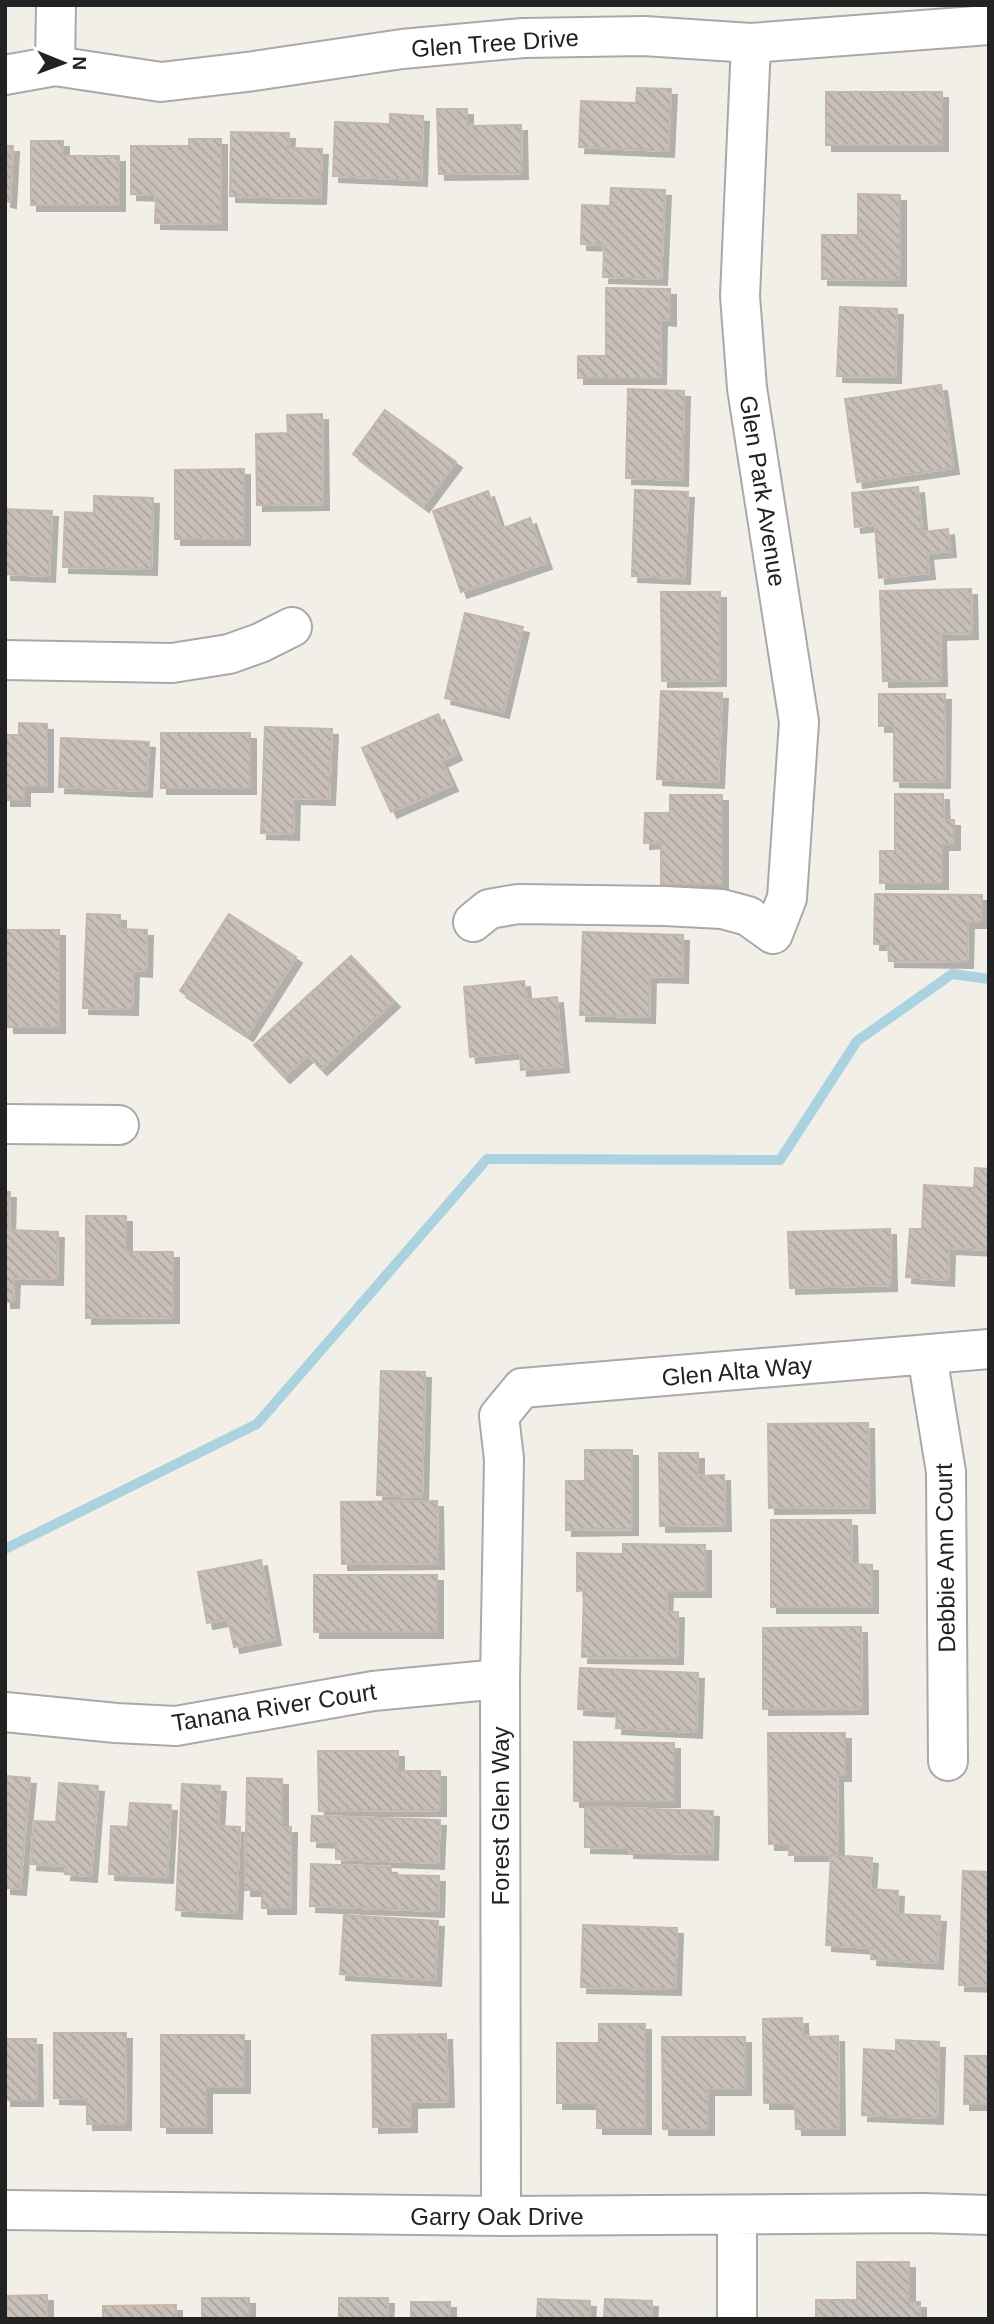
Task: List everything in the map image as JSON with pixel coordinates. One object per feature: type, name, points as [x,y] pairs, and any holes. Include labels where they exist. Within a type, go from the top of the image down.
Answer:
[{"type":"street","points":[[55,66],[56,5]]},
{"type":"street","name":"Glen Tree Drive","points":[[5,75],[55,66],[161,82],[402,49],[523,38],[644,36],[751,43],[989,25]]},
{"type":"street","name":"Glen Park Avenue","points":[[473,922],[489,909],[518,904],[665,906],[722,909],[748,916],[773,934],[787,898],[799,722],[747,388],[740,296],[751,43]]},
{"type":"street","points":[[5,660],[182,662],[229,654],[260,643],[292,627]]},
{"type":"street","points":[[5,1124],[119,1125]]},
{"type":"street","name":"Glen Alta Way","points":[[499,1416],[522,1388],[989,1349]]},
{"type":"street","name":"Debbie Ann Court","points":[[928,1355],[946,1472],[948,1761]]},
{"type":"street","name":"Forest Glen Way","points":[[499,1416],[504,1459],[500,1679],[501,2216]]},
{"type":"street","name":"Tanana River Court","points":[[5,1712],[176,1726],[373,1691],[500,1679]]},
{"type":"street","name":"Garry Oak Drive","points":[[5,2210],[501,2216],[923,2213],[989,2215]]},
{"type":"street","points":[[737,2216],[737,2319]]},
{"type":"building","points":[[637,88],[671,89],[668,151],[579,147],[581,101],[636,103]]},
{"type":"building","points":[[826,92],[942,92],[942,145],[826,145]]},
{"type":"building","points":[[437,109],[467,109],[467,126],[521,125],[522,173],[439,174]]},
{"type":"building","points":[[390,114],[423,116],[421,180],[333,176],[335,122],[390,124]]},
{"type":"building","points":[[231,132],[289,133],[288,148],[322,149],[320,198],[230,196]]},
{"type":"building","points":[[189,139],[221,139],[221,224],[155,223],[156,195],[131,194],[131,146],[189,146]]},
{"type":"building","points":[[31,141],[63,141],[63,156],[119,156],[119,205],[31,205]]},
{"type":"building","points":[[5,146],[13,146],[10,202],[5,201]]},
{"type":"building","points":[[611,188],[665,190],[661,279],[603,277],[604,245],[581,244],[582,205],[610,206]]},
{"type":"building","points":[[858,194],[900,195],[900,280],[822,279],[822,235],[858,235]]},
{"type":"building","points":[[606,288],[670,289],[670,320],[661,319],[660,378],[578,378],[578,356],[606,356]]},
{"type":"building","points":[[840,307],[897,309],[895,377],[837,376]]},
{"type":"building","points":[[941,385],[953,468],[857,482],[845,399]]},
{"type":"building","points":[[628,389],[684,391],[682,480],[626,478]]},
{"type":"building","points":[[385,410],[456,462],[423,506],[353,454]]},
{"type":"building","points":[[322,414],[323,504],[257,505],[256,434],[288,433],[287,415]]},
{"type":"building","points":[[244,469],[244,539],[175,539],[175,470]]},
{"type":"building","points":[[918,487],[922,532],[948,529],[950,551],[927,553],[929,573],[879,578],[875,525],[855,527],[852,493]]},
{"type":"building","points":[[635,490],[688,492],[684,578],[632,576]]},
{"type":"building","points":[[488,491],[501,529],[530,518],[546,563],[461,592],[433,511]]},
{"type":"building","points":[[94,496],[153,498],[151,569],[63,567],[65,512],[94,513]]},
{"type":"building","points":[[5,509],[52,511],[49,576],[5,574]]},
{"type":"building","points":[[971,589],[972,633],[940,634],[941,680],[883,681],[880,591]]},
{"type":"building","points":[[661,592],[720,592],[720,680],[662,681]]},
{"type":"building","points":[[465,613],[523,627],[503,712],[445,698]]},
{"type":"building","points":[[661,691],[722,693],[718,782],[657,779]]},
{"type":"building","points":[[879,694],[945,694],[944,782],[894,781],[894,726],[879,726]]},
{"type":"building","points":[[438,714],[456,754],[441,761],[452,785],[391,812],[362,748]]},
{"type":"building","points":[[19,723],[47,724],[47,786],[24,786],[24,800],[5,800],[5,735],[19,735]]},
{"type":"building","points":[[265,727],[332,729],[329,799],[294,798],[293,834],[261,833]]},
{"type":"building","points":[[161,733],[250,733],[250,788],[161,788]]},
{"type":"building","points":[[61,738],[149,742],[146,791],[59,787]]},
{"type":"building","points":[[895,794],[943,794],[944,820],[954,820],[954,844],[942,844],[942,883],[880,883],[880,851],[895,851]]},
{"type":"building","points":[[670,795],[722,795],[722,884],[661,884],[661,842],[644,843],[645,813],[670,813]]},
{"type":"building","points":[[875,894],[982,895],[982,922],[968,922],[967,962],[889,961],[888,944],[874,944]]},
{"type":"building","points":[[87,914],[120,915],[120,929],[147,930],[146,971],[133,970],[132,1009],[83,1008]]},
{"type":"building","points":[[229,914],[296,957],[247,1035],[180,991]]},
{"type":"building","points":[[5,930],[59,930],[59,1027],[8,1027]]},
{"type":"building","points":[[583,932],[683,935],[682,977],[650,976],[649,1017],[580,1015]]},
{"type":"building","points":[[351,956],[394,1001],[321,1069],[308,1055],[284,1077],[254,1045]]},
{"type":"building","points":[[524,981],[526,1000],[557,997],[563,1066],[521,1070],[520,1052],[470,1057],[464,987]]},
{"type":"building","points":[[975,1168],[989,1169],[989,1250],[949,1248],[948,1280],[906,1277],[910,1229],[922,1229],[924,1185],[974,1188]]},
{"type":"building","points":[[5,1192],[10,1192],[9,1230],[58,1232],[57,1279],[14,1278],[13,1302],[5,1302]]},
{"type":"building","points":[[86,1216],[126,1216],[126,1252],[173,1252],[173,1317],[86,1318]]},
{"type":"building","points":[[890,1229],[891,1285],[790,1288],[788,1232]]},
{"type":"building","points":[[381,1371],[425,1372],[422,1497],[377,1495]]},
{"type":"building","points":[[868,1423],[869,1507],[769,1508],[768,1424]]},
{"type":"building","points":[[585,1450],[632,1450],[632,1529],[566,1530],[566,1481],[585,1481]]},
{"type":"building","points":[[659,1453],[698,1453],[698,1476],[724,1475],[725,1525],[660,1526]]},
{"type":"building","points":[[437,1501],[438,1563],[342,1564],[341,1502]]},
{"type":"building","points":[[771,1520],[851,1520],[852,1564],[872,1565],[872,1607],[771,1607]]},
{"type":"building","points":[[623,1544],[705,1545],[705,1591],[667,1591],[666,1612],[678,1612],[677,1658],[582,1657],[584,1590],[577,1591],[577,1553],[623,1554]]},
{"type":"building","points":[[261,1560],[275,1639],[234,1647],[228,1619],[207,1623],[198,1572]]},
{"type":"building","points":[[314,1575],[437,1575],[437,1632],[314,1632]]},
{"type":"building","points":[[861,1627],[862,1708],[763,1709],[763,1628]]},
{"type":"building","points":[[580,1668],[698,1673],[696,1732],[616,1728],[617,1711],[578,1709]]},
{"type":"building","points":[[768,1733],[845,1733],[845,1775],[837,1775],[838,1855],[789,1855],[789,1844],[769,1844]]},
{"type":"building","points":[[574,1742],[674,1743],[674,1801],[574,1801]]},
{"type":"building","points":[[318,1751],[398,1751],[398,1771],[440,1771],[440,1810],[319,1811]]},
{"type":"building","points":[[5,1776],[30,1778],[20,1889],[5,1888]]},
{"type":"building","points":[[247,1778],[282,1779],[282,1827],[291,1827],[290,1908],[262,1908],[262,1890],[245,1890]]},
{"type":"building","points":[[59,1783],[98,1786],[91,1876],[65,1874],[66,1866],[31,1864],[34,1821],[56,1822]]},
{"type":"building","points":[[182,1784],[220,1786],[218,1826],[240,1827],[236,1913],[176,1910]]},
{"type":"building","points":[[130,1803],[171,1805],[167,1877],[109,1874],[111,1826],[128,1827]]},
{"type":"building","points":[[585,1807],[713,1811],[712,1854],[628,1852],[628,1848],[585,1847]]},
{"type":"building","points":[[312,1816],[440,1820],[438,1863],[336,1859],[336,1842],[311,1841]]},
{"type":"building","points":[[831,1855],[872,1858],[870,1889],[898,1891],[897,1914],[940,1916],[937,1963],[871,1959],[872,1948],[826,1945]]},
{"type":"building","points":[[311,1864],[391,1867],[391,1875],[439,1876],[438,1911],[310,1906]]},
{"type":"building","points":[[963,1871],[989,1872],[989,1986],[959,1985]]},
{"type":"building","points":[[344,1915],[438,1921],[435,1980],[340,1974]]},
{"type":"building","points":[[583,1925],[677,1928],[675,1989],[581,1987]]},
{"type":"building","points":[[802,2018],[803,2037],[838,2036],[839,2129],[796,2129],[795,2103],[764,2103],[763,2019]]},
{"type":"building","points":[[599,2024],[645,2024],[645,2128],[597,2128],[597,2103],[557,2103],[557,2043],[599,2043]]},
{"type":"building","points":[[54,2033],[126,2033],[125,2124],[87,2124],[87,2099],[54,2098]]},
{"type":"building","points":[[446,2034],[448,2101],[411,2102],[411,2126],[373,2127],[372,2035]]},
{"type":"building","points":[[161,2035],[244,2035],[244,2087],[206,2087],[206,2127],[161,2127]]},
{"type":"building","points":[[662,2037],[745,2037],[745,2089],[708,2089],[708,2129],[663,2129]]},
{"type":"building","points":[[5,2039],[36,2039],[37,2100],[5,2100]]},
{"type":"building","points":[[896,2040],[939,2042],[937,2118],[862,2115],[864,2049],[896,2051]]},
{"type":"building","points":[[965,2056],[989,2056],[989,2104],[964,2104]]},
{"type":"building","points":[[857,2262],[909,2262],[909,2302],[920,2302],[920,2319],[816,2319],[816,2300],[857,2300]]},
{"type":"building","points":[[47,2295],[47,2319],[5,2319],[5,2296]]},
{"type":"building","points":[[202,2298],[249,2298],[249,2319],[202,2319]]},
{"type":"building","points":[[339,2298],[388,2298],[387,2319],[339,2319]]},
{"type":"building","points":[[538,2299],[590,2301],[589,2319],[537,2319]]},
{"type":"building","points":[[605,2299],[652,2301],[651,2319],[604,2319]]},
{"type":"building","points":[[411,2302],[450,2302],[450,2319],[411,2319]]},
{"type":"building","points":[[176,2305],[176,2319],[103,2319],[103,2306]]},
{"type":"waterway","points":[[5,1549],[257,1424],[487,1159],[780,1160],[857,1041],[952,974],[989,979]]}]
